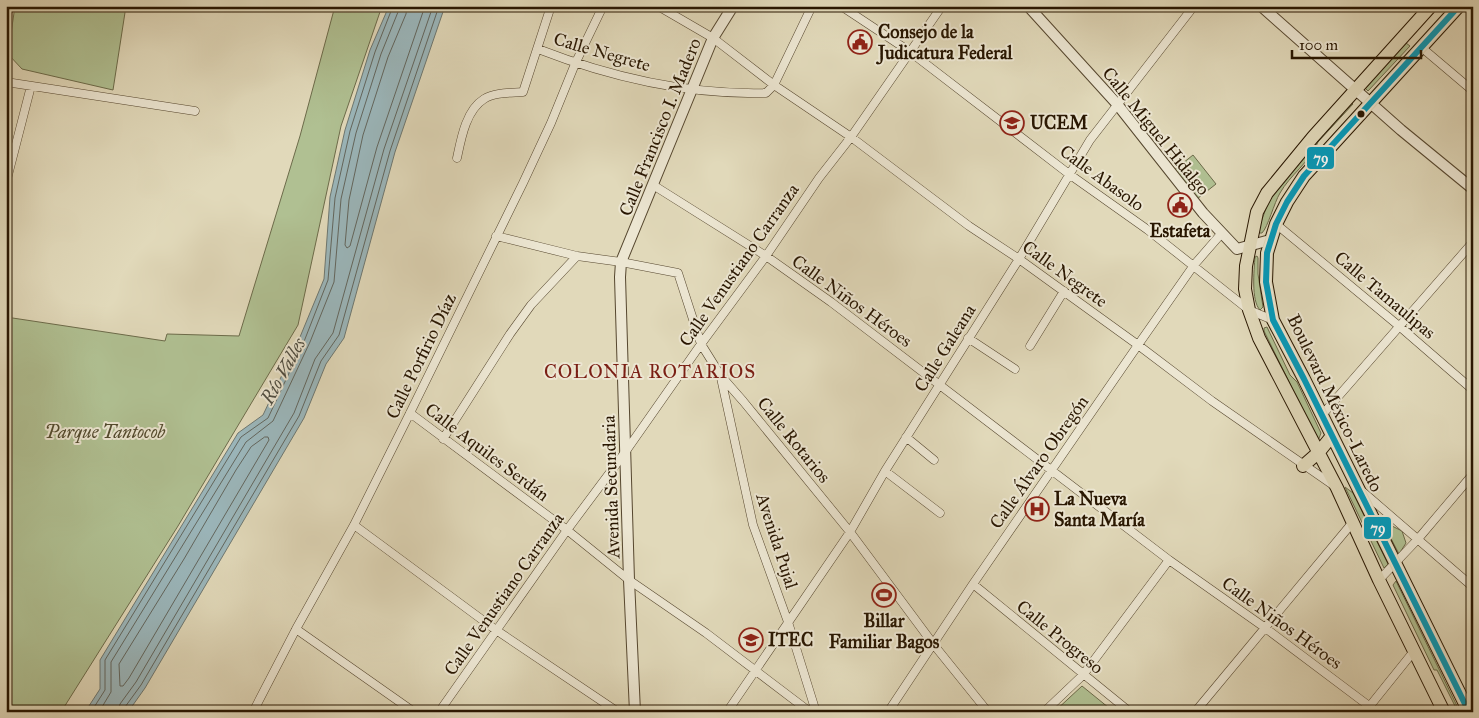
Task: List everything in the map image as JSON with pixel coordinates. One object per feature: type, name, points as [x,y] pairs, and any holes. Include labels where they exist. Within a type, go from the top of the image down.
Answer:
[{"type":"main road","name":"Boulevard México-Laredo","points":[[1431,6],[1291,163],[1267,193],[1257,212],[1249,247],[1245,289],[1249,310],[1259,338],[1337,488],[1444,712]]},
{"type":"main road","name":"Boulevard México-Laredo","points":[[1459,6],[1304,176],[1287,202],[1270,240],[1267,253],[1266,282],[1273,320],[1469,712]]},
{"type":"main road","points":[[1304,466],[1331,437]]},
{"type":"street","points":[[457,158],[467,119],[484,99],[498,94],[523,92],[552,6]]},
{"type":"street","name":"Calle Porfirio Díaz","points":[[253,712],[296,629],[354,525],[410,413],[551,123],[575,64],[603,6]]},
{"type":"street","name":"Calle Negrete","points":[[658,6],[714,38],[774,85],[851,138],[969,226],[1064,291],[1212,401],[1337,488]]},
{"type":"street","name":"Calle Francisco I. Madero","points":[[621,262],[714,38],[733,6]]},
{"type":"street","points":[[774,85],[812,6]]},
{"type":"street","name":"Calle Abasolo","points":[[841,6],[909,51],[1069,174],[1194,265],[1249,310],[1273,320]]},
{"type":"street","name":"Calle Venustiano Carranza","points":[[439,712],[567,530],[766,256],[818,178],[851,138],[909,51],[942,6]]},
{"type":"street","name":"Calle Miguel Hidalgo","points":[[1028,6],[1117,104],[1202,213],[1221,234],[1237,249],[1249,247]]},
{"type":"street","name":"Calle Galeana","points":[[728,712],[850,532],[885,470],[1019,259],[1090,140],[1194,6]]},
{"type":"street","points":[[1261,6],[1401,130],[1473,189]]},
{"type":"street","points":[[1421,47],[1473,90]]},
{"type":"street","name":"Calle Negrete","points":[[538,49],[575,64],[671,87],[734,94],[766,93],[774,85]]},
{"type":"street","points":[[6,82],[195,111]]},
{"type":"street","points":[[6,183],[31,86]]},
{"type":"street","name":"Calle Niños Héroes","points":[[653,185],[766,256],[831,302],[1170,560],[1264,627],[1371,710]]},
{"type":"street","name":"Calle Tamaulipas","points":[[1276,224],[1473,390]]},
{"type":"street","name":"Calle Álvaro Obregón","points":[[888,712],[973,584],[1138,345],[1194,265],[1221,234]]},
{"type":"street","name":"Calle Rotarios","points":[[496,236],[577,256],[621,262],[678,274],[701,344],[720,376],[743,401],[850,532],[934,645],[988,712]]},
{"type":"street","points":[[1249,247],[1270,240]]},
{"type":"street","points":[[1322,415],[1473,242]]},
{"type":"street","points":[[443,439],[515,327],[531,306],[577,256]]},
{"type":"street","name":"Avenida Secundaria","points":[[621,262],[629,580],[635,712]]},
{"type":"street","points":[[1030,346],[1064,291]]},
{"type":"street","points":[[968,338],[1015,369]]},
{"type":"street","name":"Avenida Pujal","points":[[720,376],[753,525],[788,622],[816,712]]},
{"type":"street","name":"Calle Aquiles Serdán","points":[[410,413],[567,530],[629,580],[706,633],[810,712]]},
{"type":"street","points":[[906,437],[934,460]]},
{"type":"street","points":[[885,470],[940,513]]},
{"type":"street","points":[[1380,580],[1418,539],[1473,474]]},
{"type":"street","points":[[1356,486],[1473,587]]},
{"type":"street","points":[[1195,712],[1353,522]]},
{"type":"street","points":[[354,525],[496,630],[618,712]]},
{"type":"street","points":[[1044,712],[1083,675],[1170,560]]},
{"type":"street","name":"Calle Progreso","points":[[973,584],[1130,712]]},
{"type":"street","points":[[296,629],[414,712]]},
{"type":"street","points":[[1371,710],[1414,651]]},
{"type":"green space","points":[[15,6],[126,6],[113,90],[22,69],[8,54]]},
{"type":"green space","name":"Parque Tantocob","points":[[335,6],[382,6],[341,126],[298,325],[178,526],[61,712],[6,712],[6,317],[165,341],[167,334],[239,336],[300,136]]},
{"type":"green space","points":[[1406,43],[1410,46],[1368,91],[1365,88]]},
{"type":"green space","points":[[1352,103],[1318,142],[1310,156],[1284,186],[1264,230],[1262,233],[1257,233],[1268,203],[1284,178]]},
{"type":"green space","points":[[1193,155],[1216,184],[1197,199],[1173,171]]},
{"type":"green space","points":[[1257,256],[1263,307],[1260,310],[1255,300],[1254,285],[1255,257]]},
{"type":"green space","points":[[1267,327],[1290,375],[1297,382],[1321,433],[1318,441],[1264,331],[1264,328]]},
{"type":"green space","points":[[1345,487],[1353,493],[1388,564],[1384,568]]},
{"type":"green space","points":[[1383,523],[1402,531],[1406,543],[1399,554]]},
{"type":"green space","points":[[1396,581],[1458,708],[1455,706],[1437,670],[1434,670],[1393,585]]},
{"type":"green space","points":[[1082,686],[1114,712],[1054,712]]},
{"type":"water","points":[[389,6],[445,6],[395,152],[344,338],[326,364],[304,418],[145,688],[128,712],[83,712],[100,689],[100,660],[238,433],[263,415],[300,337],[324,279],[330,197],[345,130],[370,50]]},
{"type":"transit line","name":"79","points":[[1459,6],[1304,176],[1287,202],[1276,224],[1267,253],[1266,282],[1273,320],[1469,712]]},
{"type":"place","name":"Consejo de la Judicatura Federal","points":[[860,42]]},
{"type":"place","name":"UCEM","points":[[1012,123]]},
{"type":"place","name":"Estafeta","points":[[1180,205]]},
{"type":"place","name":"La Nueva Santa María","points":[[1037,509]]},
{"type":"place","name":"Billar Familiar Bagos","points":[[884,595]]},
{"type":"place","name":"ITEC","points":[[751,640]]},
{"type":"district","name":"COLONIA ROTARIOS","points":[[650,371]]},
{"type":"water label","name":"Río Valles","points":[[283,371]]}]
